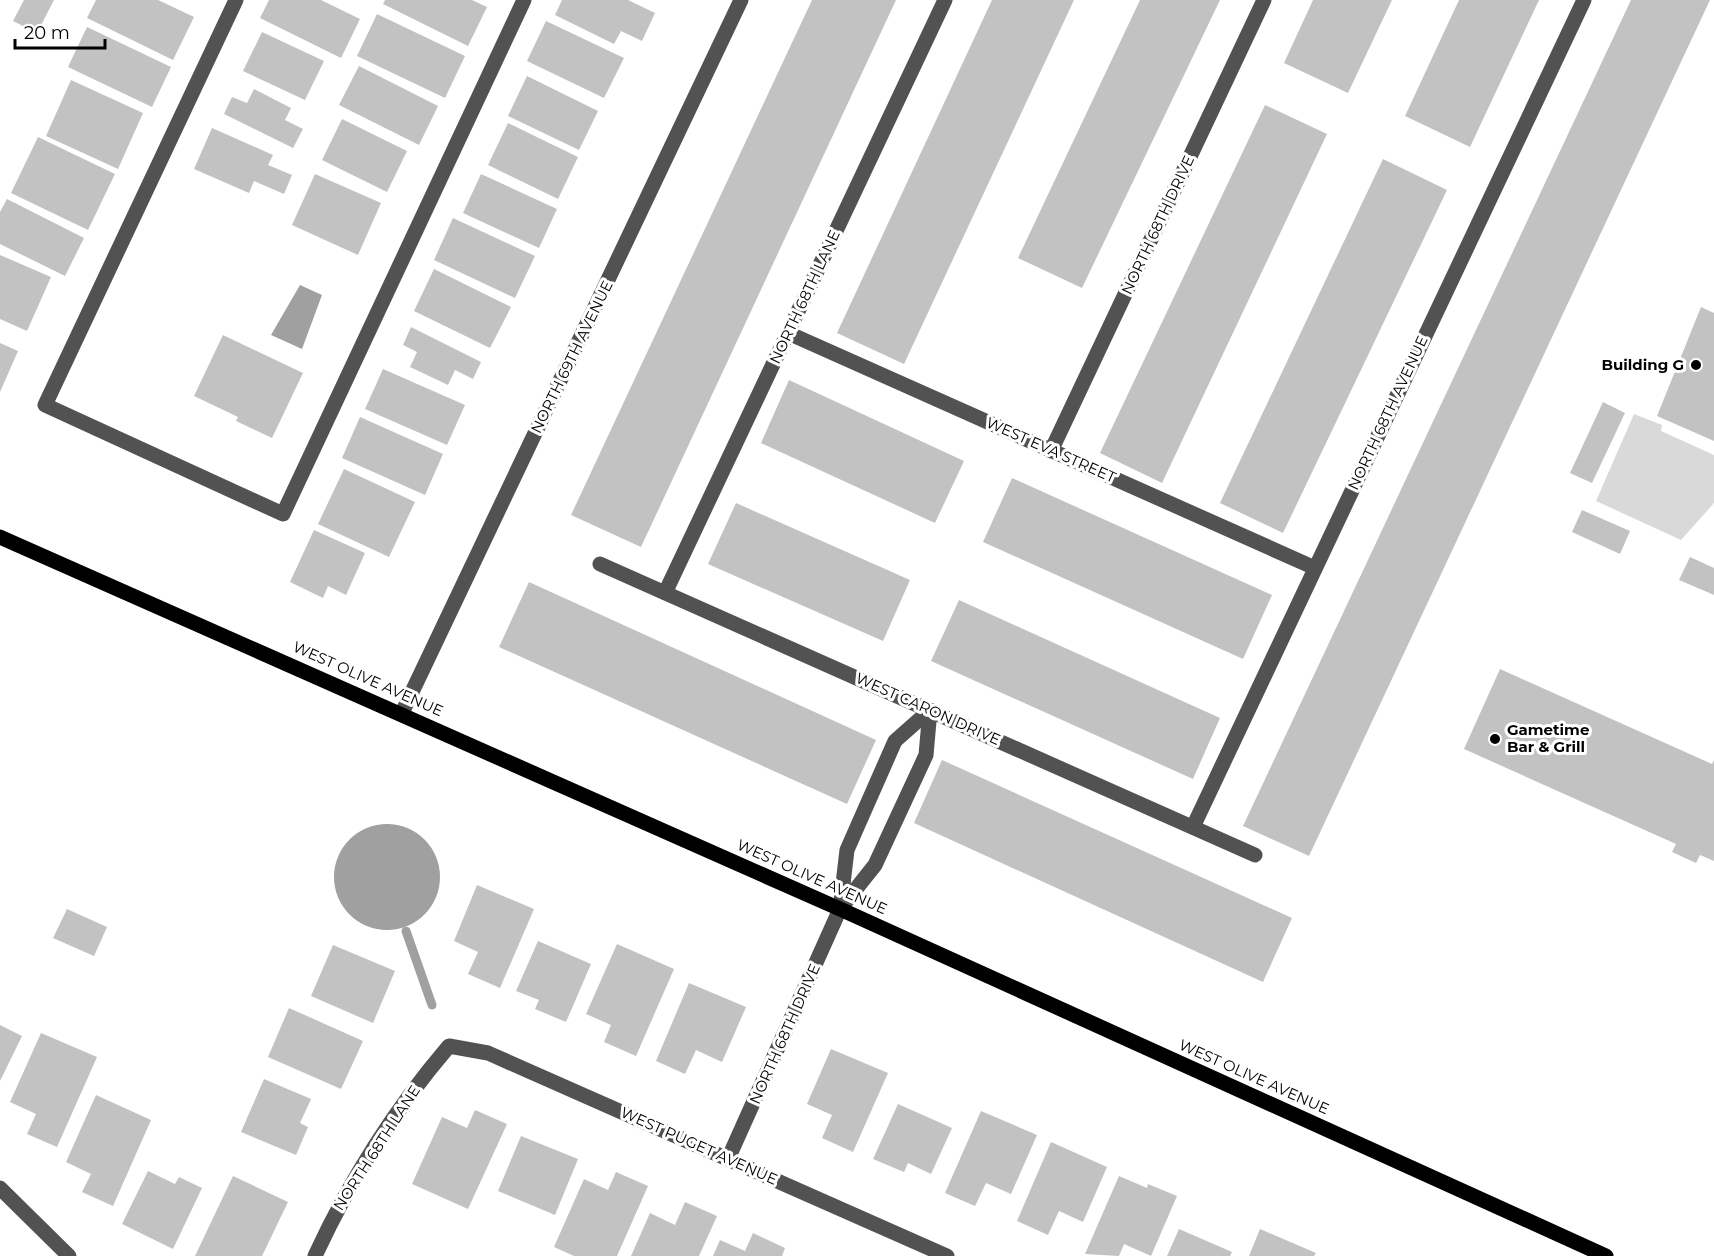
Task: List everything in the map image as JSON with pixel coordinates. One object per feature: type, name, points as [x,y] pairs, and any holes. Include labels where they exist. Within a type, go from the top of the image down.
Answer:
[{"type":"main road","name":"WEST OLIVE AVENUE","points":[[0,537],[402,713],[840,909],[1606,1256]]},
{"type":"street","points":[[236,0],[45,405],[283,514],[524,0]]},
{"type":"street","name":"NORTH 69TH AVENUE","points":[[402,713],[741,0]]},
{"type":"street","name":"NORTH 68TH LANE","points":[[665,593],[945,0]]},
{"type":"street","name":"NORTH 68TH DRIVE","points":[[1051,451],[1264,0]]},
{"type":"street","name":"NORTH 68TH AVENUE","points":[[1193,827],[1584,0]]},
{"type":"street","name":"WEST EVA STREET","points":[[788,333],[1315,568]]},
{"type":"street","name":"WEST CARON DRIVE","points":[[600,564],[1255,855]]},
{"type":"street","name":"NORTH 68TH DRIVE","points":[[840,909],[847,850],[895,741],[930,710]]},
{"type":"street","name":"NORTH 68TH DRIVE","points":[[728,1159],[840,909],[875,865],[926,755],[930,710]]},
{"type":"street","name":"NORTH 68TH LANE","points":[[315,1256],[358,1173],[422,1077],[449,1046]]},
{"type":"street","name":"WEST PUGET AVENUE","points":[[449,1046],[488,1053],[947,1256]]},
{"type":"street","points":[[0,1188],[69,1256]]},
{"type":"shaded area","points":[[300,285],[322,295],[302,349],[271,335]]},
{"type":"shaded area","points":[[1634,414],[1662,425],[1661,431],[1714,455],[1714,503],[1681,540],[1596,501]]},
{"type":"shaded area","points":[[387,824],[407,828],[424,840],[436,857],[440,877],[436,897],[424,914],[407,926],[387,930],[367,926],[350,914],[338,897],[334,877],[338,857],[350,840],[367,828]]},
{"type":"building","points":[[24,0],[54,0],[37,33],[13,21]]},
{"type":"building","points":[[96,0],[158,0],[194,17],[173,60],[87,18]]},
{"type":"building","points":[[269,0],[321,0],[360,19],[341,58],[260,18]]},
{"type":"building","points":[[385,0],[472,0],[487,7],[468,46],[383,4]]},
{"type":"building","points":[[562,0],[628,0],[655,13],[642,41],[621,31],[614,44],[555,15]]},
{"type":"building","points":[[812,0],[896,0],[641,547],[571,515]]},
{"type":"building","points":[[992,0],[1074,0],[904,364],[837,333]]},
{"type":"building","points":[[1140,0],[1220,0],[1082,288],[1018,258]]},
{"type":"building","points":[[1313,0],[1392,0],[1348,93],[1284,63]]},
{"type":"building","points":[[1459,0],[1539,0],[1470,147],[1405,116]]},
{"type":"building","points":[[1631,0],[1710,0],[1309,856],[1243,826]]},
{"type":"building","points":[[377,14],[465,56],[445,98],[357,56]]},
{"type":"building","points":[[546,21],[624,58],[604,98],[527,61]]},
{"type":"building","points":[[87,27],[171,67],[152,107],[68,67]]},
{"type":"building","points":[[262,32],[324,61],[305,100],[243,71]]},
{"type":"building","points":[[359,66],[438,106],[419,145],[339,105]]},
{"type":"building","points":[[527,76],[598,111],[579,150],[508,116]]},
{"type":"building","points":[[71,80],[143,113],[118,169],[46,136]]},
{"type":"building","points":[[254,89],[291,108],[285,120],[303,129],[293,148],[224,114],[232,97],[247,103]]},
{"type":"building","points":[[1265,105],[1327,134],[1162,483],[1100,453]]},
{"type":"building","points":[[342,119],[407,151],[387,192],[322,160]]},
{"type":"building","points":[[508,123],[578,157],[558,199],[488,165]]},
{"type":"building","points":[[212,128],[273,155],[268,165],[292,175],[284,194],[254,181],[249,193],[194,169]]},
{"type":"building","points":[[38,137],[115,174],[88,230],[11,193]]},
{"type":"building","points":[[1383,159],[1447,190],[1283,533],[1220,503]]},
{"type":"building","points":[[315,174],[381,203],[358,255],[292,225]]},
{"type":"building","points":[[481,174],[557,209],[539,248],[463,213]]},
{"type":"building","points":[[7,199],[84,238],[65,276],[0,244],[0,212]]},
{"type":"building","points":[[453,218],[535,256],[515,298],[434,260]]},
{"type":"building","points":[[0,255],[51,277],[27,331],[0,319]]},
{"type":"building","points":[[434,269],[511,307],[490,348],[414,311]]},
{"type":"building","name":"Building G","points":[[1701,307],[1714,313],[1714,441],[1657,416]]},
{"type":"building","points":[[411,327],[481,362],[473,379],[455,370],[448,385],[410,367],[417,352],[403,345]]},
{"type":"building","points":[[223,335],[303,373],[272,438],[236,421],[238,417],[194,396]]},
{"type":"building","points":[[0,343],[18,351],[0,392]]},
{"type":"building","points":[[383,369],[465,405],[447,445],[365,409]]},
{"type":"building","points":[[789,380],[964,461],[935,523],[761,443]]},
{"type":"building","points":[[1603,402],[1625,413],[1592,483],[1570,473]]},
{"type":"building","points":[[360,417],[443,454],[425,495],[342,458]]},
{"type":"building","points":[[344,469],[415,502],[389,557],[318,524]]},
{"type":"building","points":[[1012,478],[1272,595],[1243,659],[983,542]]},
{"type":"building","points":[[736,503],[910,580],[883,641],[708,564]]},
{"type":"building","points":[[1582,510],[1630,531],[1620,554],[1572,532]]},
{"type":"building","points":[[314,530],[365,553],[346,595],[328,586],[323,598],[290,582]]},
{"type":"building","points":[[1690,557],[1714,568],[1714,595],[1679,580]]},
{"type":"building","points":[[529,582],[876,740],[847,804],[499,647]]},
{"type":"building","points":[[959,600],[1220,718],[1193,779],[931,661]]},
{"type":"building","points":[[1500,669],[1712,764],[1714,760],[1714,861],[1700,855],[1696,863],[1672,852],[1676,844],[1464,749]]},
{"type":"building","points":[[942,760],[1292,918],[1263,982],[914,823]]},
{"type":"building","points":[[477,885],[534,909],[500,988],[468,974],[478,952],[454,941]]},
{"type":"building","points":[[67,909],[107,927],[94,956],[53,938]]},
{"type":"building","points":[[538,941],[591,964],[566,1022],[535,1009],[539,1000],[516,991]]},
{"type":"building","points":[[617,944],[674,969],[636,1056],[604,1042],[611,1025],[586,1014]]},
{"type":"building","points":[[333,945],[395,971],[373,1023],[311,996]]},
{"type":"building","points":[[689,983],[746,1007],[722,1062],[696,1050],[685,1074],[656,1061]]},
{"type":"building","points":[[289,1008],[363,1041],[341,1089],[268,1057]]},
{"type":"building","points":[[0,1025],[22,1036],[0,1081]]},
{"type":"building","points":[[41,1033],[97,1057],[57,1147],[27,1134],[36,1114],[10,1102]]},
{"type":"building","points":[[831,1049],[888,1073],[853,1152],[822,1138],[832,1115],[807,1104]]},
{"type":"building","points":[[264,1079],[311,1099],[300,1123],[308,1127],[296,1155],[241,1132]]},
{"type":"building","points":[[96,1095],[151,1120],[113,1206],[82,1192],[91,1174],[66,1162]]},
{"type":"building","points":[[898,1104],[952,1128],[931,1174],[908,1163],[904,1172],[873,1159]]},
{"type":"building","points":[[475,1110],[507,1124],[468,1209],[412,1184],[442,1117],[467,1128]]},
{"type":"building","points":[[981,1111],[1037,1135],[1011,1194],[986,1183],[975,1206],[945,1193]]},
{"type":"building","points":[[521,1136],[578,1159],[555,1215],[498,1191]]},
{"type":"building","points":[[1051,1142],[1107,1167],[1083,1222],[1059,1211],[1048,1235],[1017,1221]]},
{"type":"building","points":[[148,1171],[175,1184],[179,1177],[202,1188],[173,1249],[122,1224]]},
{"type":"building","points":[[616,1172],[648,1186],[617,1256],[574,1256],[554,1247],[584,1179],[608,1190]]},
{"type":"building","points":[[233,1176],[288,1202],[262,1256],[195,1256]]},
{"type":"building","points":[[1119,1176],[1147,1188],[1148,1184],[1177,1196],[1151,1256],[1124,1244],[1119,1256],[1085,1254]]},
{"type":"building","points":[[685,1202],[717,1216],[699,1256],[631,1256],[650,1213],[675,1225]]},
{"type":"building","points":[[1179,1229],[1232,1252],[1230,1256],[1167,1256]]},
{"type":"building","points":[[1260,1229],[1316,1253],[1314,1256],[1249,1256]]},
{"type":"building","points":[[753,1233],[785,1248],[782,1256],[713,1256],[720,1240],[745,1251]]},
{"type":"waterway","points":[[406,931],[432,1005]]},
{"type":"place","name":"Building G","points":[[1696,365]]},
{"type":"place","name":"Gametime Bar & Grill","points":[[1495,739]]}]
